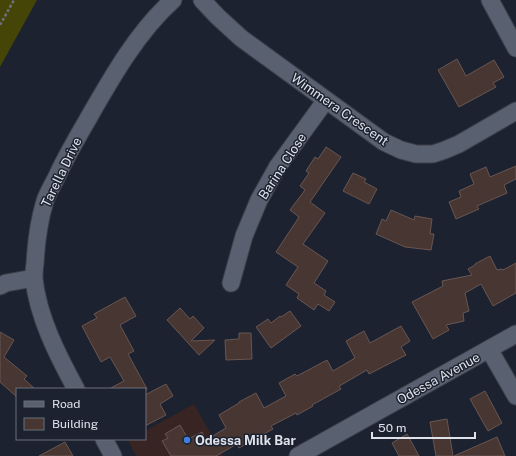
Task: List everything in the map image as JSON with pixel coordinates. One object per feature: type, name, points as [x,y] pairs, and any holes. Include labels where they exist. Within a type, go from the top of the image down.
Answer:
[{"type":"street","name":"Tarella Drive","points":[[75,388],[46,328],[34,278],[37,238],[41,218],[46,201],[69,152],[110,81],[128,53],[147,28],[173,0]]},
{"type":"street","name":"Wimmera Crescent","points":[[202,0],[241,38],[384,142],[401,150],[416,154],[433,154],[445,150],[459,144],[516,111]]},
{"type":"street","points":[[490,0],[516,48]]},
{"type":"street","name":"Barina Close","points":[[231,283],[244,236],[259,200],[278,166],[326,100]]},
{"type":"street","points":[[0,286],[6,283],[34,278]]},
{"type":"street","name":"Odessa Avenue","points":[[298,456],[516,334]]},
{"type":"street","points":[[489,349],[516,396]]},
{"type":"street","points":[[105,440],[113,456]]},
{"type":"path","points":[[0,25],[14,0]]},
{"type":"shaded area","points":[[0,0],[37,0],[0,67]]},
{"type":"shaded area","points":[[194,404],[223,456],[136,456],[128,440],[146,440],[146,430]]},
{"type":"building","points":[[457,59],[466,76],[494,60],[504,77],[493,83],[496,87],[459,107],[438,70]]},
{"type":"building","points":[[326,147],[341,157],[310,202],[325,213],[303,244],[328,261],[314,283],[326,291],[324,295],[335,302],[329,311],[318,304],[314,310],[297,298],[299,294],[286,285],[298,267],[276,252],[299,217],[290,210],[305,190],[300,186],[309,173],[306,171],[315,157],[318,159]]},
{"type":"building","points":[[516,166],[516,179],[504,185],[507,193],[477,206],[479,209],[456,219],[449,202],[461,197],[459,191],[474,184],[470,174],[486,167],[490,177]]},
{"type":"building","points":[[353,173],[366,179],[364,182],[377,189],[369,204],[343,191]]},
{"type":"building","points":[[391,210],[414,220],[415,216],[432,219],[430,234],[434,234],[431,250],[405,247],[376,234],[382,219],[386,221]]},
{"type":"building","points":[[490,256],[497,270],[503,270],[516,263],[516,293],[493,306],[481,284],[465,293],[469,311],[463,313],[464,321],[446,325],[449,330],[433,339],[412,302],[443,286],[442,281],[472,275],[468,269]]},
{"type":"building","points":[[125,297],[136,316],[120,325],[134,351],[128,354],[147,389],[111,388],[124,381],[110,357],[101,362],[82,326],[97,318],[94,314]]},
{"type":"building","points":[[180,308],[190,319],[193,316],[204,328],[191,341],[215,340],[199,355],[167,320]]},
{"type":"building","points":[[290,311],[301,326],[271,348],[256,327],[268,319],[271,323]]},
{"type":"building","points":[[401,326],[410,341],[401,347],[406,355],[369,374],[367,370],[339,386],[341,389],[297,415],[296,413],[271,426],[273,429],[239,448],[237,444],[216,456],[171,456],[162,441],[168,438],[165,434],[180,425],[188,439],[202,432],[206,440],[226,428],[219,415],[239,402],[256,393],[264,408],[286,396],[279,383],[295,374],[297,376],[327,360],[333,371],[355,358],[346,341],[364,331],[370,343]]},
{"type":"building","points":[[0,332],[14,340],[4,357],[27,376],[24,379],[34,388],[16,388],[16,396],[0,382]]},
{"type":"building","points":[[239,333],[251,333],[252,359],[226,360],[225,340],[239,339]]},
{"type":"building","points":[[166,384],[173,396],[160,404],[166,415],[146,425],[146,394]]},
{"type":"building","points":[[485,391],[502,423],[488,431],[470,399]]},
{"type":"building","points":[[447,419],[453,456],[436,456],[430,422]]},
{"type":"building","points":[[407,434],[419,456],[399,456],[392,443]]},
{"type":"building","points":[[497,437],[505,456],[454,456]]},
{"type":"building","points":[[65,442],[73,456],[39,456]]},
{"type":"place","name":"Odessa Milk Bar","points":[[187,440]]}]
